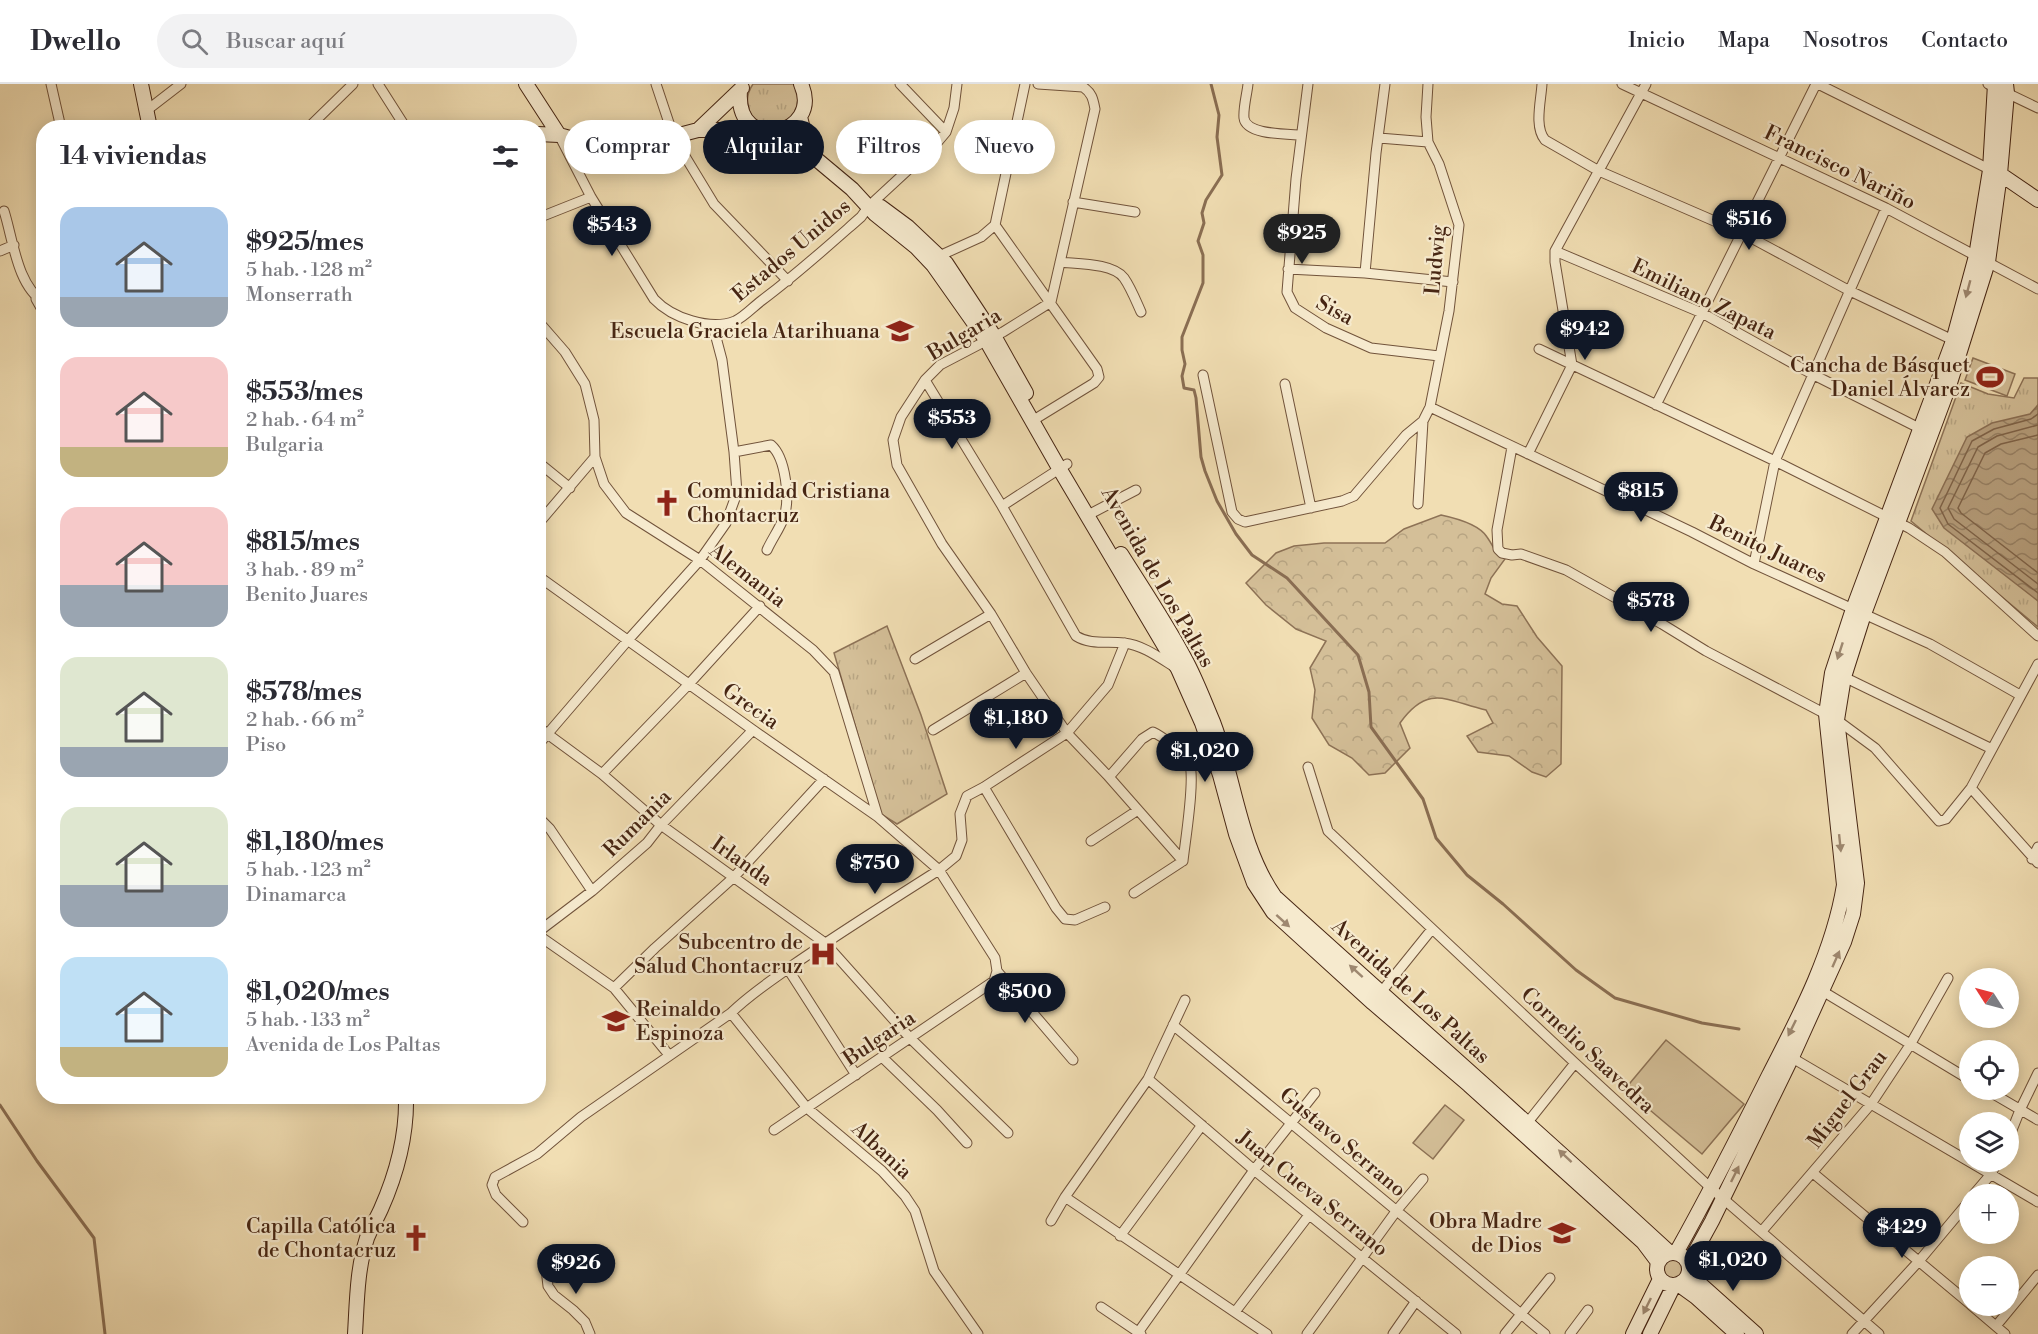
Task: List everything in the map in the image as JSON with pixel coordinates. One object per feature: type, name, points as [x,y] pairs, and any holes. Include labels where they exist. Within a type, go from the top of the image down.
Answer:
[{"type":"main road","points":[[141,84],[148,120]]},
{"type":"main road","points":[[526,84],[559,135]]},
{"type":"main road","points":[[797,120],[804,108],[804,85]]},
{"type":"main road","points":[[1650,1334],[1676,1285],[1683,1282],[1723,1199],[1786,1054],[1817,988],[1844,942],[1850,923],[1857,883],[1832,717],[1832,673],[1859,611],[1927,431],[1958,343],[1982,259],[1995,172],[1998,86]]},
{"type":"main road","points":[[698,130],[742,87]]},
{"type":"main road","points":[[742,87],[739,103],[746,120]]},
{"type":"main road","points":[[691,132],[703,130]]},
{"type":"main road","points":[[546,134],[564,136]]},
{"type":"main road","name":"Avenida de Los Paltas","points":[[824,166],[875,214],[916,247],[933,265],[990,338]]},
{"type":"main road","points":[[1995,172],[2038,200]]},
{"type":"main road","name":"Avenida de Los Paltas","points":[[869,206],[881,207],[908,227],[939,256],[990,338],[1063,466],[1183,667],[1213,723],[1229,770],[1245,833],[1263,880],[1275,897],[1376,998],[1523,1127],[1557,1149],[1624,1218],[1658,1262]]},
{"type":"main road","points":[[1832,717],[1859,611]]},
{"type":"main road","points":[[1673,1253],[1712,1188],[1786,1054]]},
{"type":"main road","points":[[355,1334],[360,1266],[368,1236],[397,1166],[406,1122],[406,1104]]},
{"type":"main road","name":"Avenida de Los Paltas","points":[[1624,1218],[1673,1253]]},
{"type":"main road","points":[[1737,1334],[1696,1297],[1660,1279],[1658,1262],[1665,1255],[1682,1254],[1689,1268],[1756,1334]]},
{"type":"main road","points":[[1634,1334],[1660,1279]]},
{"type":"street","points":[[51,84],[59,120]]},
{"type":"street","points":[[316,120],[352,84]]},
{"type":"street","points":[[378,84],[401,120]]},
{"type":"street","points":[[656,84],[668,120]]},
{"type":"street","points":[[900,84],[946,132]]},
{"type":"street","name":"Estados Unidos","points":[[713,326],[736,321],[788,281],[861,217],[869,206],[935,145],[946,132],[954,108],[957,84]]},
{"type":"street","points":[[939,256],[981,237],[995,225],[1025,84]]},
{"type":"street","points":[[1038,84],[1083,87],[1093,98],[1095,109],[1051,302]]},
{"type":"street","points":[[1248,84],[1244,118],[1247,125],[1254,130],[1301,135]]},
{"type":"street","name":"Sisa","points":[[1308,84],[1301,135],[1287,292],[1295,308],[1326,328],[1371,348],[1439,356]]},
{"type":"street","points":[[1365,273],[1385,84]]},
{"type":"street","name":"Ludwig","points":[[1423,421],[1430,407],[1453,282],[1459,225],[1439,165],[1428,142],[1426,117],[1428,84]]},
{"type":"street","points":[[1542,84],[1540,129],[1545,140],[1599,171],[1742,233],[1850,291],[1958,343]]},
{"type":"street","name":"Francisco Nariño","points":[[1622,84],[1886,208],[2038,289]]},
{"type":"street","points":[[1528,454],[1572,365],[1555,251],[1646,84]]},
{"type":"street","points":[[1656,405],[1817,84],[1995,172]]},
{"type":"street","points":[[146,111],[179,86]]},
{"type":"street","points":[[1998,86],[2038,108]]},
{"type":"street","points":[[548,734],[700,560],[726,523],[737,493],[722,360],[713,326],[675,315],[654,299],[591,197],[559,135]]},
{"type":"street","points":[[1379,138],[1428,142]]},
{"type":"street","points":[[691,166],[714,204],[788,281]]},
{"type":"street","points":[[546,215],[591,197]]},
{"type":"street","points":[[1073,202],[1135,212]]},
{"type":"street","points":[[1754,564],[1775,460],[1886,208]]},
{"type":"street","points":[[4,211],[25,281],[36,295]]},
{"type":"street","points":[[995,225],[1097,369],[1099,377],[1094,383],[1036,419]]},
{"type":"street","points":[[0,251],[14,245]]},
{"type":"street","name":"Emiliano Zapata","points":[[1555,251],[1702,314],[1812,374],[1927,431]]},
{"type":"street","points":[[1060,262],[1116,270],[1124,277],[1142,312]]},
{"type":"street","points":[[1288,268],[1453,282]]},
{"type":"street","name":"Bulgaria","points":[[1051,302],[940,365],[925,380],[901,417],[893,440],[897,465],[942,544],[991,614],[1026,673],[1067,733],[1183,861]]},
{"type":"street","name":"Alemania","points":[[546,330],[565,352],[585,384],[594,420],[595,457],[604,484],[626,513],[700,560],[813,650],[834,672],[878,817]]},
{"type":"street","points":[[1539,349],[1775,460],[1893,520],[1945,552],[2038,636]]},
{"type":"street","points":[[1203,375],[1232,512],[1238,519],[1245,522],[1342,501],[1354,496],[1406,435],[1423,421]]},
{"type":"street","points":[[925,380],[1002,506],[1076,636],[1087,641],[1125,643],[1183,667]]},
{"type":"street","points":[[1285,384],[1311,508]]},
{"type":"street","name":"Benito Juares","points":[[1430,407],[1754,564],[1930,644],[2020,695]]},
{"type":"street","points":[[1418,504],[1423,421]]},
{"type":"street","points":[[734,452],[771,446],[775,448],[782,466],[787,489],[784,516],[766,550]]},
{"type":"street","points":[[1512,447],[1497,537],[1498,549],[1502,553],[1521,554],[1566,570],[1706,651],[1832,717],[1875,748],[1939,821],[1943,821],[1971,788],[2038,664]]},
{"type":"street","points":[[546,516],[595,457]]},
{"type":"street","points":[[1002,506],[1063,466]]},
{"type":"street","points":[[546,468],[570,488]]},
{"type":"street","points":[[1091,513],[1136,490]]},
{"type":"street","name":"Grecia","points":[[546,582],[878,817],[939,870],[995,958],[997,970],[1073,1060]]},
{"type":"street","points":[[602,774],[760,606]]},
{"type":"street","points":[[915,659],[991,614]]},
{"type":"street","points":[[523,1222],[496,1195],[492,1185],[495,1177],[537,1154],[581,1117],[731,1013],[788,969],[939,870],[956,856],[962,840],[960,814],[966,796],[984,787],[1067,733],[1108,686],[1125,643]]},
{"type":"street","points":[[933,730],[1026,673]]},
{"type":"street","points":[[1844,677],[1992,749]]},
{"type":"street","name":"Rumania","points":[[546,927],[592,891],[647,843],[661,825],[753,730]]},
{"type":"street","points":[[1109,777],[1142,739],[1153,732],[1163,737],[1189,762],[1192,778],[1183,861],[1134,893]]},
{"type":"street","name":"Irlanda","points":[[548,734],[602,774],[661,825],[825,943],[910,1038],[1008,1133]]},
{"type":"street","name":"Cornelio Saavedra","points":[[1308,767],[1328,831],[1723,1199],[1879,1334]]},
{"type":"street","points":[[614,988],[734,877],[824,779]]},
{"type":"street","points":[[984,787],[1056,908],[1065,918],[1075,920],[1105,907]]},
{"type":"street","points":[[1971,788],[2035,861]]},
{"type":"street","points":[[1091,841],[1138,810]]},
{"type":"street","points":[[546,825],[592,891]]},
{"type":"street","points":[[2035,861],[2038,847]]},
{"type":"street","points":[[1376,998],[1432,929]]},
{"type":"street","points":[[546,939],[614,988],[669,1055]]},
{"type":"street","points":[[788,969],[856,1075]]},
{"type":"street","name":"Bulgaria","points":[[774,1130],[994,981],[997,970]]},
{"type":"street","name":"Miguel Grau","points":[[1762,1231],[1871,1104],[1910,1045],[1948,978]]},
{"type":"street","points":[[1817,988],[1959,1074]]},
{"type":"street","points":[[1051,1221],[1065,1197],[1148,1079],[1185,1000]]},
{"type":"street","name":"Albania","points":[[731,1013],[807,1108],[882,1171],[904,1196],[915,1211],[934,1271],[978,1334]]},
{"type":"street","name":"Gustavo Serrano","points":[[1173,1025],[1545,1334]]},
{"type":"street","points":[[1786,1054],[2038,1202]]},
{"type":"street","points":[[882,1057],[937,1110],[967,1143]]},
{"type":"street","points":[[1523,1127],[1575,1063]]},
{"type":"street","points":[[2020,1110],[2038,1073]]},
{"type":"street","name":"Juan Cueva Serrano","points":[[1148,1079],[1254,1170],[1456,1334]]},
{"type":"street","points":[[1101,1307],[1139,1333],[1178,1274],[1254,1170],[1315,1092]]},
{"type":"street","points":[[2003,1100],[2038,1120]]},
{"type":"street","points":[[1120,1236],[1202,1125]]},
{"type":"street","points":[[1813,1173],[1959,1295]]},
{"type":"street","points":[[1982,1184],[1991,1174]]},
{"type":"street","points":[[1306,1334],[1397,1210],[1423,1179]]},
{"type":"street","points":[[1065,1197],[1267,1334]]},
{"type":"street","points":[[1852,1334],[1959,1213]]},
{"type":"street","points":[[1235,1312],[1309,1215]]},
{"type":"street","points":[[545,1260],[548,1286],[554,1295],[585,1322],[590,1334]]},
{"type":"street","points":[[1996,1326],[2038,1275]]},
{"type":"street","points":[[1505,1334],[1550,1278]]},
{"type":"street","points":[[1393,1334],[1416,1301]]},
{"type":"street","points":[[1570,1334],[1588,1310]]},
{"type":"street","points":[[1984,1316],[2006,1334]]},
{"type":"green space","points":[[753,84],[794,84],[800,101],[793,117],[788,120],[756,120],[749,110],[750,90]]},
{"type":"green space","name":"Cancha de Básquet Daniel Álvarez","points":[[1973,358],[2015,374],[2007,396],[1965,380]]},
{"type":"green space","points":[[2024,378],[2038,378],[2038,627],[1911,521],[1961,383],[1988,394],[2014,398]]},
{"type":"green space","points":[[1441,515],[1478,528],[1505,559],[1491,578],[1485,594],[1502,604],[1517,606],[1537,637],[1562,666],[1561,764],[1546,777],[1532,772],[1509,756],[1478,752],[1467,736],[1493,723],[1486,710],[1439,698],[1420,703],[1410,711],[1400,723],[1410,748],[1385,773],[1369,775],[1352,758],[1329,745],[1312,718],[1315,690],[1310,668],[1326,641],[1296,629],[1266,605],[1246,583],[1276,553],[1294,546],[1324,543],[1385,543],[1404,529]]},
{"type":"green space","points":[[887,626],[921,715],[947,794],[897,824],[881,814],[834,653]]},
{"type":"green space","points":[[1666,1040],[1744,1104],[1702,1154],[1625,1089]]},
{"type":"green space","points":[[1445,1105],[1464,1120],[1433,1159],[1413,1143]]},
{"type":"green space","points":[[1674,1256],[1683,1260],[1687,1269],[1683,1278],[1674,1282],[1665,1278],[1661,1269],[1665,1260]]},
{"type":"water","points":[[2038,405],[2038,601],[1944,528],[1932,509],[1967,437],[1992,423],[2030,414]]},
{"type":"waterway","points":[[1211,84],[1219,115],[1217,137],[1222,175],[1206,200],[1202,213],[1204,223],[1198,241],[1203,255],[1203,283],[1182,337],[1185,364],[1182,376],[1184,388],[1194,390],[1201,457],[1217,501],[1236,534],[1252,555],[1287,578],[1358,655],[1369,692],[1371,727],[1423,799],[1436,838],[1467,875],[1576,970],[1615,998],[1702,1023],[1739,1029]]},
{"type":"waterway","points":[[0,1105],[37,1161],[94,1238],[105,1334]]},
{"type":"place","name":"Escuela Graciela Atarihuana","points":[[900,331]]},
{"type":"place","name":"Cancha de Básquet Daniel Álvarez","points":[[1990,377]]},
{"type":"place","name":"Comunidad Cristiana Chontacruz","points":[[667,503]]},
{"type":"place","name":"Subcentro de Salud Chontacruz","points":[[823,954]]},
{"type":"place","name":"Reinaldo Espinoza","points":[[616,1021]]},
{"type":"place","name":"Obra Madre de Dios","points":[[1562,1233]]},
{"type":"place","name":"Capilla Católica de Chontacruz","points":[[416,1238]]}]
